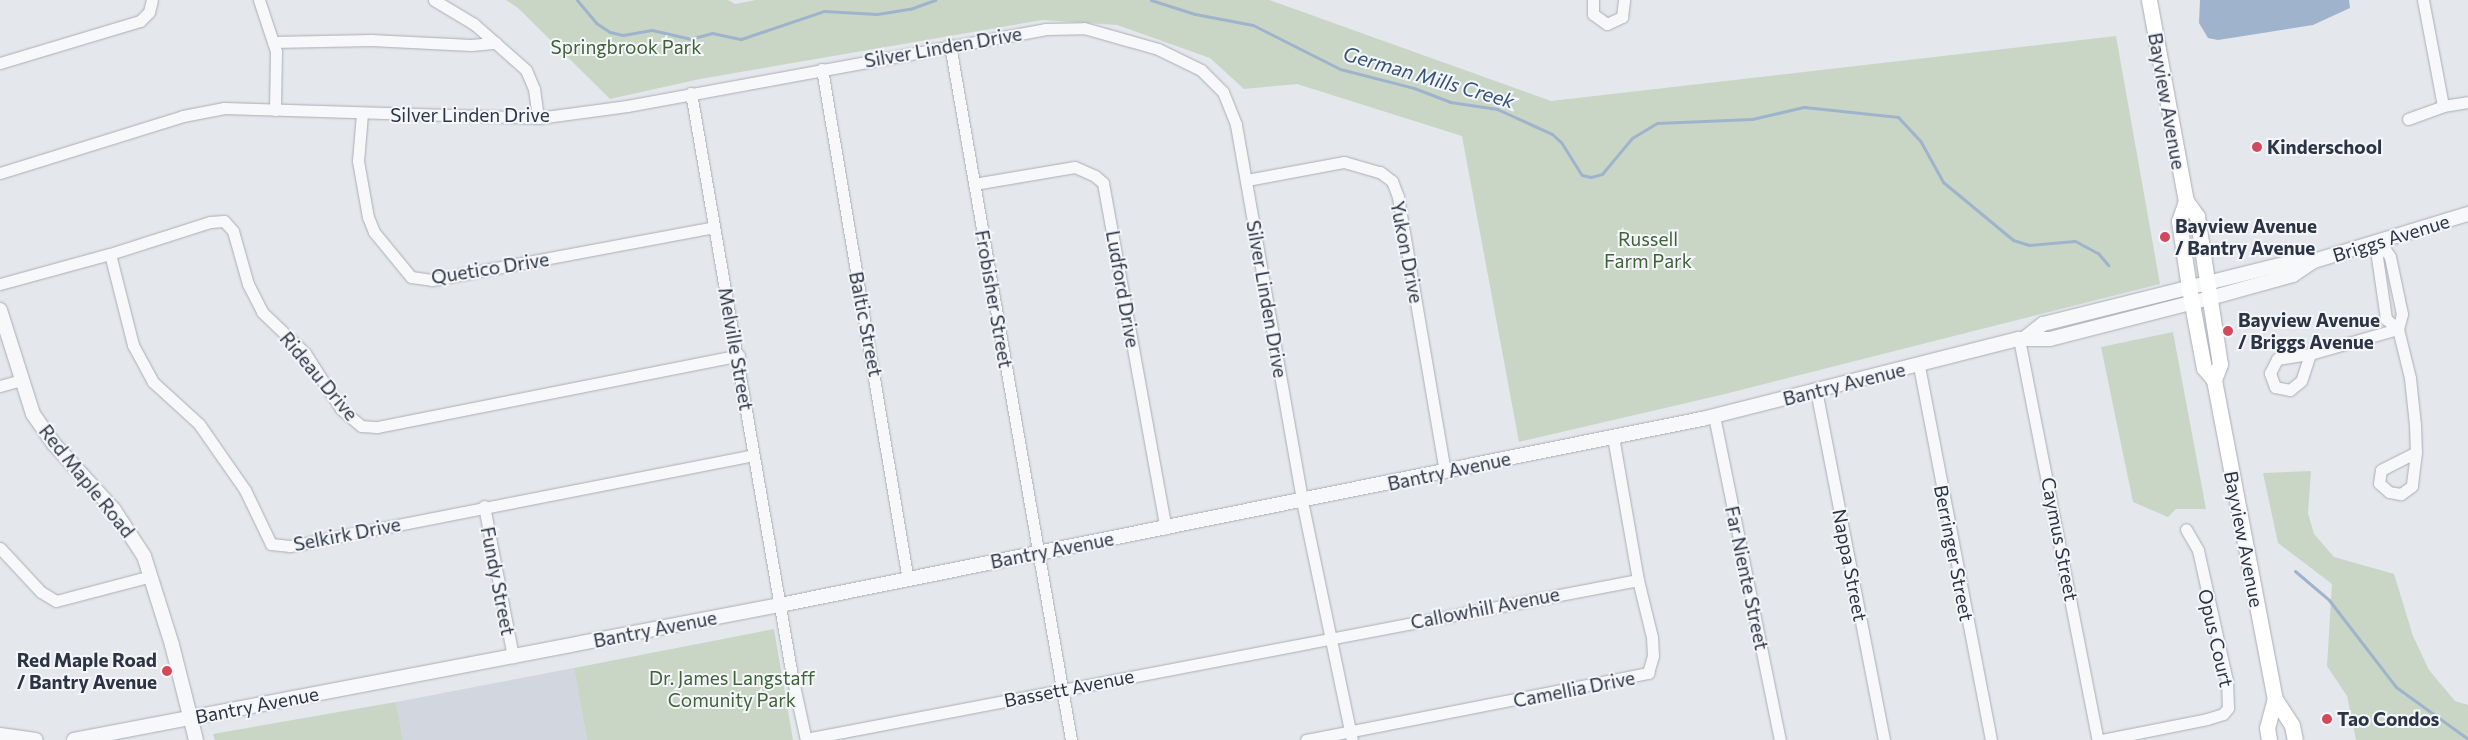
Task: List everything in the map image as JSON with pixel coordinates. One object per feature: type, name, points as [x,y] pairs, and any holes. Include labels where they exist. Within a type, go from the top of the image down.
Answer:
[{"type":"main road","name":"Bayview Avenue","points":[[2149,0],[2186,202],[2197,216],[2220,364],[2214,380]]},
{"type":"main road","name":"Bayview Avenue","points":[[2186,202],[2179,221],[2190,295],[2204,368],[2214,380],[2275,699],[2292,725],[2295,740]]},
{"type":"main road","name":"Bayview Avenue","points":[[2269,740],[2267,728],[2275,699]]},
{"type":"street","points":[[0,62],[140,21],[148,12],[152,0]]},
{"type":"street","points":[[259,0],[273,42],[278,68],[275,110]]},
{"type":"street","points":[[434,0],[474,24],[531,78],[538,118]]},
{"type":"street","points":[[1593,0],[1593,14],[1607,24],[1622,17],[1624,0]]},
{"type":"street","points":[[2422,0],[2443,106]]},
{"type":"street","name":"Silver Linden Drive","points":[[0,174],[183,116],[224,108],[362,114],[538,118],[691,93],[1045,28],[1084,28],[1121,36],[1187,62],[1201,70],[1230,105],[1247,180],[1302,502],[1332,637],[1351,736]]},
{"type":"street","points":[[273,42],[371,40],[471,46],[496,43]]},
{"type":"street","name":"Frobisher Street","points":[[950,45],[1071,740]]},
{"type":"street","name":"Baltic Street","points":[[822,69],[908,580]]},
{"type":"street","name":"Melville Street","points":[[691,93],[738,355],[753,455],[806,740]]},
{"type":"street","points":[[2408,118],[2443,106],[2468,102]]},
{"type":"street","name":"Quetico Drive","points":[[362,114],[358,161],[368,217],[374,232],[411,277],[432,280],[714,227]]},
{"type":"street","name":"Yukon Drive","points":[[1247,180],[1344,162],[1380,172],[1392,181],[1403,226],[1445,472]]},
{"type":"street","name":"Ludford Drive","points":[[974,184],[1075,167],[1095,176],[1103,184],[1166,528]]},
{"type":"street","name":"Briggs Avenue","points":[[2208,283],[2291,262],[2314,261],[2468,214]]},
{"type":"street","name":"Rideau Drive","points":[[0,284],[110,254],[210,222],[224,221],[233,231],[248,284],[262,312],[305,354],[341,408],[361,426],[376,427],[738,355]]},
{"type":"street","points":[[2380,242],[2377,257],[2386,318],[2398,329],[2413,399],[2416,452]]},
{"type":"street","name":"Selkirk Drive","points":[[110,254],[133,345],[153,382],[199,424],[244,490],[271,544],[290,546],[484,506],[753,455]]},
{"type":"street","name":"Briggs Avenue","points":[[2210,298],[2293,275],[2314,261]]},
{"type":"street","name":"Bantry Avenue","points":[[74,740],[908,580],[1038,552],[1302,502],[1714,416],[2022,339],[2050,339],[2190,295],[2208,283]]},
{"type":"street","name":"Bantry Avenue","points":[[2190,295],[2210,298]]},
{"type":"street","name":"Red Maple Road","points":[[0,310],[33,414],[53,443],[114,510],[133,537],[151,576],[196,740]]},
{"type":"street","points":[[2310,354],[2398,329]]},
{"type":"street","name":"Caymus Street","points":[[2022,339],[2100,740]]},
{"type":"street","name":"Berringer Street","points":[[1919,366],[1991,740]]},
{"type":"street","points":[[0,386],[21,380]]},
{"type":"street","name":"Nappa Street","points":[[1816,390],[1884,740]]},
{"type":"street","name":"Far Niente Street","points":[[1714,416],[1780,740]]},
{"type":"street","name":"Camellia Drive","points":[[1351,736],[1648,673],[1654,648],[1638,580],[1612,437]]},
{"type":"street","name":"Fundy Street","points":[[484,506],[513,657]]},
{"type":"street","name":"Opus Court","points":[[2100,740],[2207,719],[2223,714],[2228,708],[2227,681],[2198,550],[2186,530]]},
{"type":"street","points":[[0,548],[41,592],[56,601],[151,576]]},
{"type":"street","name":"Callowhill Avenue","points":[[1332,637],[1638,580]]},
{"type":"street","name":"Bassett Avenue","points":[[806,740],[1332,637]]},
{"type":"street","points":[[0,735],[36,740]]},
{"type":"street","points":[[1306,740],[1351,736]]},
{"type":"shaded area","points":[[574,668],[587,740],[403,740],[396,702]]},
{"type":"green space","name":"Russell Farm Park","points":[[506,0],[728,0],[735,4],[756,0],[1269,0],[1551,101],[2116,36],[2160,284],[1725,394],[1519,442],[1462,136],[1297,84],[1244,89],[1210,58],[1117,25],[1042,20],[700,79],[610,99],[518,8]]},
{"type":"green space","points":[[2173,332],[2206,509],[2176,509],[2168,517],[2133,502],[2101,347]]},
{"type":"green space","points":[[2311,471],[2308,513],[2314,534],[2334,557],[2394,574],[2413,636],[2429,670],[2455,701],[2468,705],[2468,740],[2356,740],[2347,696],[2327,666],[2332,584],[2278,543],[2263,473]]},
{"type":"green space","name":"Dr. James Langstaff Comunity Park","points":[[774,629],[793,740],[587,740],[574,668]]},
{"type":"green space","points":[[396,702],[403,740],[215,740],[213,734]]},
{"type":"water","points":[[2200,0],[2349,0],[2350,8],[2313,25],[2218,40],[2208,38],[2199,23]]},
{"type":"waterway","name":"German Mills Creek","points":[[577,0],[596,23],[610,32],[623,35],[652,30],[690,39],[712,33],[741,39],[824,11],[877,14],[910,9],[935,0]]},
{"type":"waterway","name":"German Mills Creek","points":[[1151,0],[1195,14],[1253,25],[1340,69],[1414,88],[1450,102],[1497,109],[1552,134],[1561,142],[1582,175],[1591,177],[1602,174],[1632,138],[1657,123],[1752,119],[1804,107],[1898,117],[1921,142],[1943,182],[2013,240],[2029,245],[2075,241],[2098,253],[2108,265]]},
{"type":"waterway","name":"German Mills Creek","points":[[2295,571],[2329,600],[2396,687],[2468,739]]},
{"type":"place","name":"Kinderschool","points":[[2257,147]]},
{"type":"place","name":"Bayview Avenue / Bantry Avenue","points":[[2165,237]]},
{"type":"place","name":"Bayview Avenue / Briggs Avenue","points":[[2228,331]]},
{"type":"place","name":"Red Maple Road / Bantry Avenue","points":[[167,671]]},
{"type":"place","name":"Tao Condos","points":[[2327,719]]},
{"type":"park label","name":"Springbrook Park","points":[[626,47]]}]
